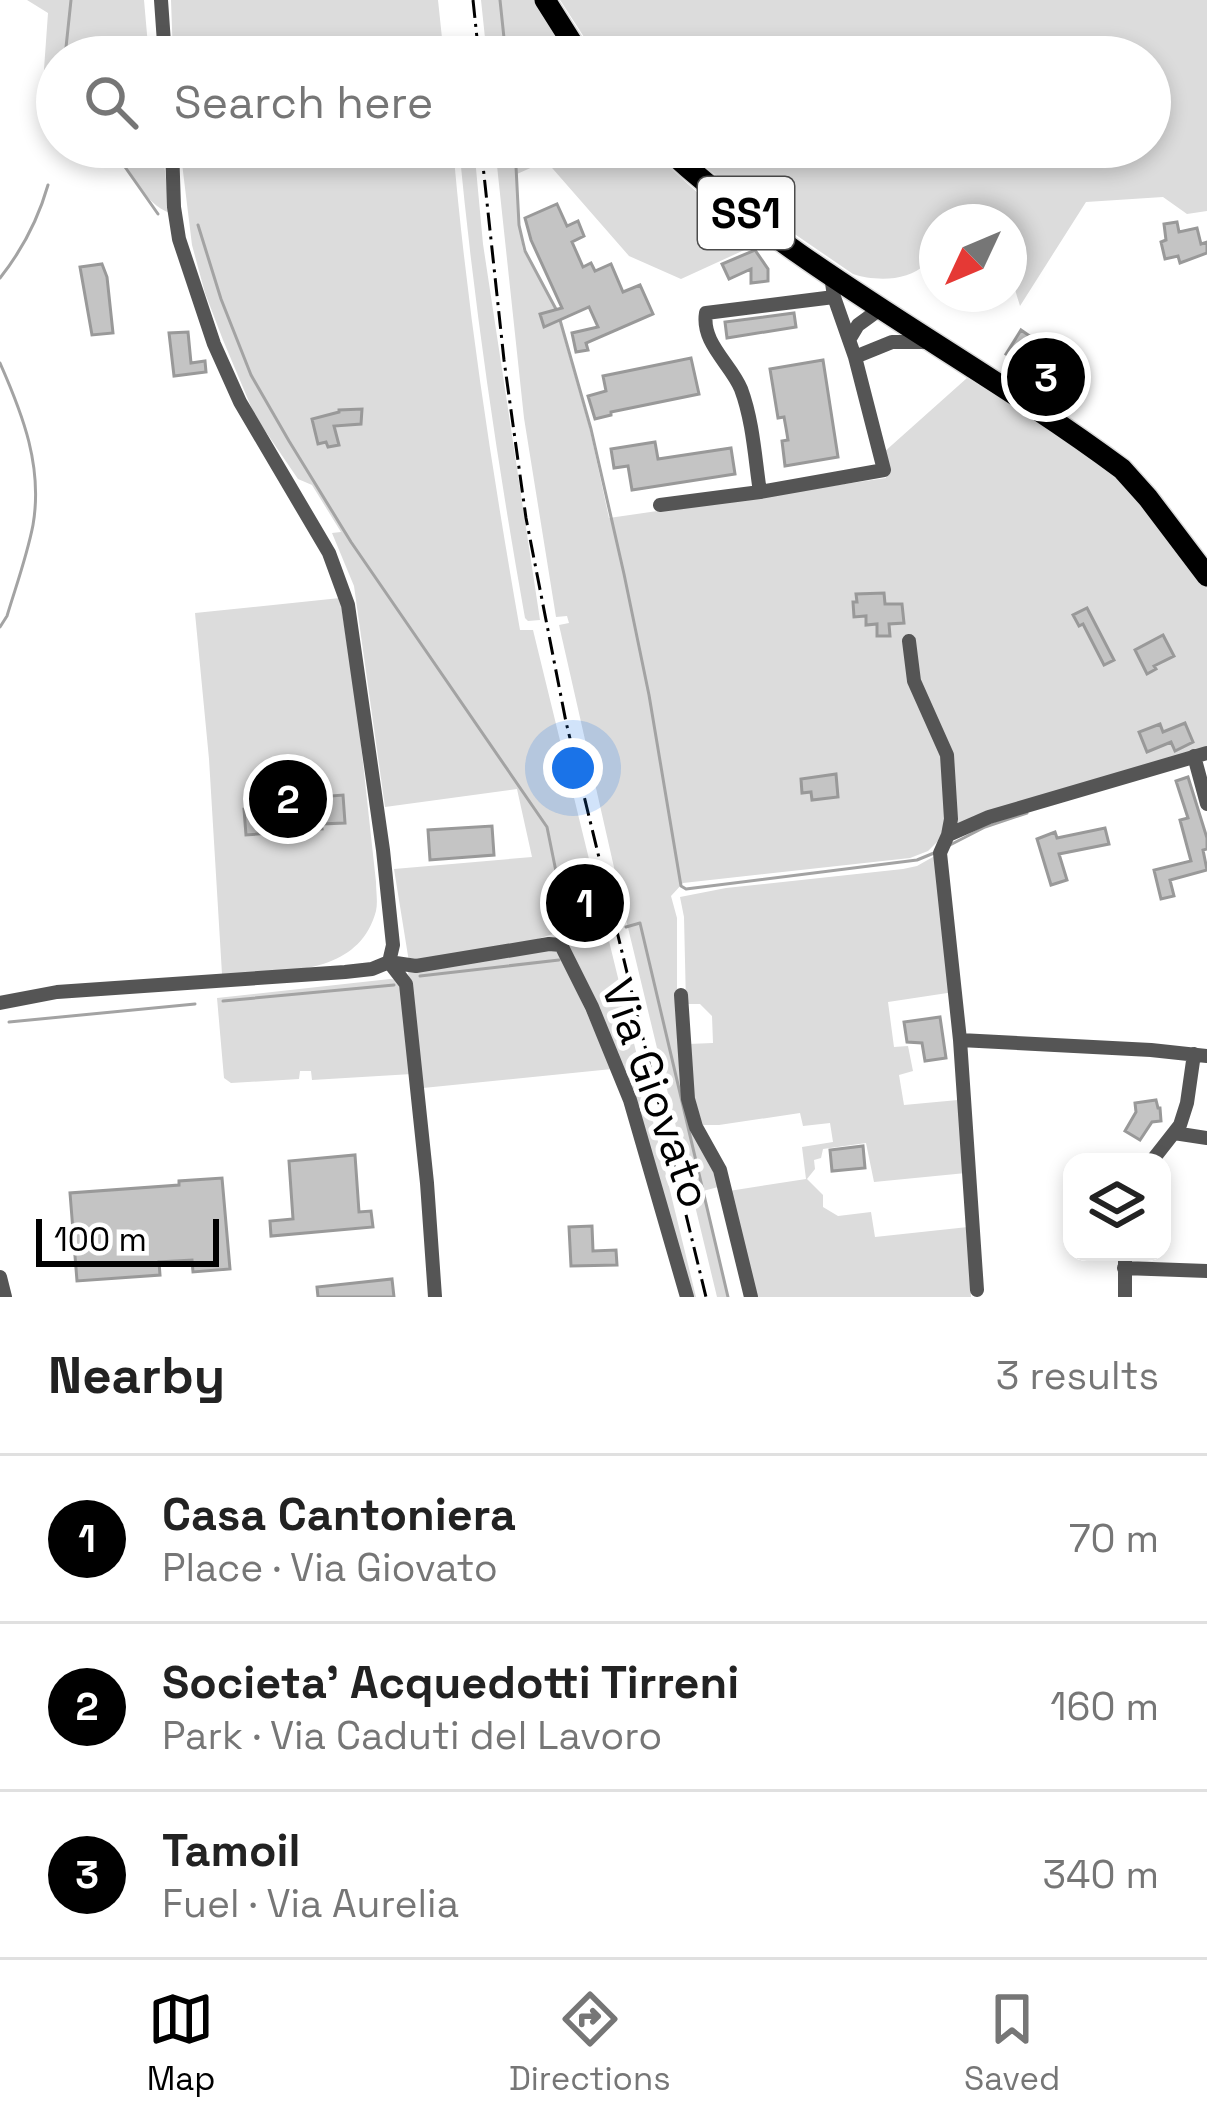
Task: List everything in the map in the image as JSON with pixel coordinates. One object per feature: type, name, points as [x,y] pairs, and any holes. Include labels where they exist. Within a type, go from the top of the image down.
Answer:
[{"type":"main road","points":[[545,0],[568,36]]},
{"type":"main road","name":"SS1","points":[[690,168],[832,286],[880,309],[1122,470],[1207,576]]},
{"type":"street","points":[[161,0],[164,36]]},
{"type":"street","points":[[173,168],[179,239],[214,344],[240,402],[329,553],[348,605],[390,911],[393,945],[389,962]]},
{"type":"street","points":[[660,506],[760,492],[884,470],[832,286],[706,313],[704,324],[711,341],[740,386],[760,492]]},
{"type":"street","points":[[850,340],[858,325],[880,309]]},
{"type":"street","points":[[855,357],[880,335],[880,309]]},
{"type":"street","points":[[855,357],[892,342],[933,343]]},
{"type":"street","points":[[909,641],[914,681],[947,755],[950,828],[940,853],[960,1040],[977,1290]]},
{"type":"street","points":[[950,828],[1199,759],[1207,804]]},
{"type":"street","name":"Via Giovato","points":[[389,962],[416,966],[561,945],[630,1100],[687,1297]]},
{"type":"street","points":[[0,1003],[57,992],[345,972],[389,962]]},
{"type":"street","points":[[389,962],[406,984],[435,1297]]},
{"type":"street","points":[[681,995],[688,1099],[696,1127],[726,1187],[752,1297]]},
{"type":"street","points":[[960,1040],[1202,1055]]},
{"type":"street","points":[[1158,1153],[1180,1125],[1207,1041]]},
{"type":"street","points":[[1174,1133],[1207,1138]]},
{"type":"street","points":[[1125,1261],[1125,1297]]},
{"type":"street","points":[[1132,1261],[1207,1271]]},
{"type":"street","points":[[0,1276],[5,1297]]},
{"type":"shaded area","points":[[27,0],[144,0],[147,36],[46,36],[48,13]]},
{"type":"shaded area","points":[[171,0],[438,0],[442,36],[172,36]]},
{"type":"shaded area","points":[[481,0],[538,0],[560,36],[485,36]]},
{"type":"shaded area","points":[[560,0],[1207,0],[1207,211],[1187,214],[1163,197],[1086,202],[1027,295],[1027,204],[919,204],[919,269],[870,278],[853,274],[707,168],[1171,168],[1171,36],[583,36]]},
{"type":"shaded area","points":[[128,168],[165,168],[170,213],[145,194]]},
{"type":"shaded area","points":[[183,168],[455,168],[481,389],[520,630],[533,630],[696,1297],[690,1297],[587,987],[556,933],[516,946],[409,962],[394,869],[532,857],[517,789],[385,807],[354,586],[332,533],[341,532],[312,485],[298,479],[255,416],[205,293],[192,245]]},
{"type":"shaded area","points":[[461,168],[476,168],[483,244],[540,620],[525,618],[479,324]]},
{"type":"shaded area","points":[[497,168],[530,168],[517,174],[523,250],[556,310],[609,518],[886,478],[883,453],[967,378],[1069,441],[1135,492],[1207,589],[1207,750],[942,837],[928,851],[910,858],[683,883],[671,896],[677,918],[684,1100],[722,1186],[703,1191],[728,1297],[717,1297],[623,907],[559,625],[569,623],[567,616],[556,617],[524,418]]},
{"type":"shaded area","points":[[552,168],[670,168],[764,241],[681,279],[629,256]]},
{"type":"shaded area","points":[[340,598],[358,717],[376,911],[366,933],[334,960],[290,971],[222,974],[195,613]]},
{"type":"shaded area","points":[[940,853],[954,992],[888,1002],[894,1047],[908,1046],[913,1071],[899,1075],[904,1105],[958,1100],[966,1173],[874,1182],[866,1143],[823,1149],[807,1179],[823,1195],[823,1207],[838,1216],[871,1212],[875,1237],[968,1227],[971,1297],[755,1297],[729,1191],[806,1179],[802,1147],[833,1142],[830,1123],[803,1126],[800,1113],[699,1125],[688,1044],[713,1043],[712,1016],[700,1004],[686,1004],[680,897],[903,869]]},
{"type":"shaded area","points":[[552,948],[560,954],[612,1069],[423,1088],[408,972]]},
{"type":"shaded area","points":[[390,979],[403,986],[412,1074],[312,1080],[311,1071],[300,1071],[299,1079],[231,1083],[224,1078],[217,998]]},
{"type":"building","points":[[557,204],[567,226],[578,221],[584,236],[572,242],[583,267],[591,263],[595,271],[611,264],[623,292],[640,285],[653,314],[586,343],[588,350],[576,352],[572,333],[598,327],[589,307],[544,327],[540,314],[562,308],[525,218]]},
{"type":"building","points":[[1177,222],[1179,232],[1197,228],[1201,244],[1207,242],[1207,253],[1180,263],[1178,256],[1165,259],[1164,224]]},
{"type":"building","points":[[755,250],[768,269],[768,281],[751,283],[751,269],[729,279],[722,264]]},
{"type":"building","points":[[102,264],[113,333],[92,335],[80,267]]},
{"type":"building","points":[[794,313],[796,327],[727,338],[725,322]]},
{"type":"building","points":[[1021,330],[1070,364],[1047,398],[1027,385],[1035,373],[1006,354]]},
{"type":"building","points":[[188,332],[191,363],[205,361],[206,372],[174,376],[169,333]]},
{"type":"building","points":[[691,358],[699,394],[595,419],[588,396],[606,391],[603,376]]},
{"type":"building","points":[[823,360],[838,457],[785,466],[782,441],[788,440],[784,417],[778,418],[770,369]]},
{"type":"building","points":[[362,409],[361,424],[334,426],[339,445],[318,444],[312,419]]},
{"type":"building","points":[[655,442],[658,459],[731,448],[735,474],[632,490],[628,466],[614,468],[611,449]]},
{"type":"building","points":[[884,593],[885,604],[902,604],[904,623],[889,624],[890,636],[877,636],[877,624],[866,625],[866,616],[854,617],[853,602],[857,602],[856,594]]},
{"type":"building","points":[[1087,608],[1114,660],[1104,665],[1083,624],[1079,626],[1073,615]]},
{"type":"building","points":[[1163,635],[1174,656],[1147,674],[1135,650]]},
{"type":"building","points":[[1185,723],[1193,742],[1175,751],[1171,742],[1147,752],[1139,732],[1160,724],[1163,732]]},
{"type":"building","points":[[836,774],[838,797],[812,800],[811,792],[802,793],[801,779]]},
{"type":"building","points":[[1188,777],[1207,838],[1203,850],[1207,870],[1170,880],[1174,896],[1161,899],[1154,870],[1191,861],[1180,820],[1188,818],[1176,781]]},
{"type":"building","points":[[343,795],[345,823],[246,835],[244,809],[281,806],[281,800]]},
{"type":"building","points":[[492,826],[494,855],[430,860],[428,830]]},
{"type":"building","points":[[1105,828],[1109,844],[1059,854],[1067,880],[1051,885],[1037,839],[1055,832],[1057,838]]},
{"type":"building","points":[[940,1017],[946,1058],[925,1061],[922,1043],[907,1042],[904,1022]]},
{"type":"building","points":[[1156,1100],[1161,1121],[1152,1122],[1140,1140],[1125,1131],[1136,1112],[1135,1103]]},
{"type":"building","points":[[863,1146],[865,1168],[832,1171],[830,1150]]},
{"type":"building","points":[[355,1155],[359,1212],[371,1211],[373,1227],[271,1236],[270,1221],[293,1219],[289,1161]]},
{"type":"building","points":[[222,1178],[230,1269],[193,1272],[192,1260],[159,1262],[160,1275],[77,1281],[70,1193]]},
{"type":"building","points":[[592,1226],[593,1251],[616,1250],[617,1265],[571,1266],[569,1227]]},
{"type":"building","points":[[392,1279],[394,1297],[318,1297],[317,1287]]},
{"type":"waterway","points":[[67,36],[71,0]]},
{"type":"waterway","points":[[500,0],[504,36]]},
{"type":"waterway","points":[[126,168],[158,214]]},
{"type":"waterway","points":[[516,168],[525,251],[557,311]]},
{"type":"waterway","points":[[0,278],[29,234],[48,185]]},
{"type":"waterway","points":[[198,225],[251,375],[289,441],[351,542],[547,827],[564,911]]},
{"type":"waterway","points":[[560,320],[624,574],[681,886],[917,860],[934,853]]},
{"type":"waterway","points":[[0,363],[29,442],[35,483],[25,560],[0,627]]},
{"type":"waterway","points":[[948,846],[1027,813]]},
{"type":"waterway","points":[[626,927],[640,923],[728,1297]]},
{"type":"waterway","points":[[581,941],[584,944]]},
{"type":"waterway","points":[[420,976],[559,960]]},
{"type":"waterway","points":[[223,1001],[394,985]]},
{"type":"waterway","points":[[9,1022],[195,1004]]},
{"type":"railway","points":[[473,0],[477,36]]},
{"type":"railway","points":[[483,168],[526,518],[566,722],[706,1297]]},
{"type":"place","name":"Tamoil","points":[[1046,377]]},
{"type":"place","name":"Societa' Acquedotti Tirreni","points":[[288,799]]},
{"type":"place","name":"Casa Cantoniera","points":[[585,903]]}]
